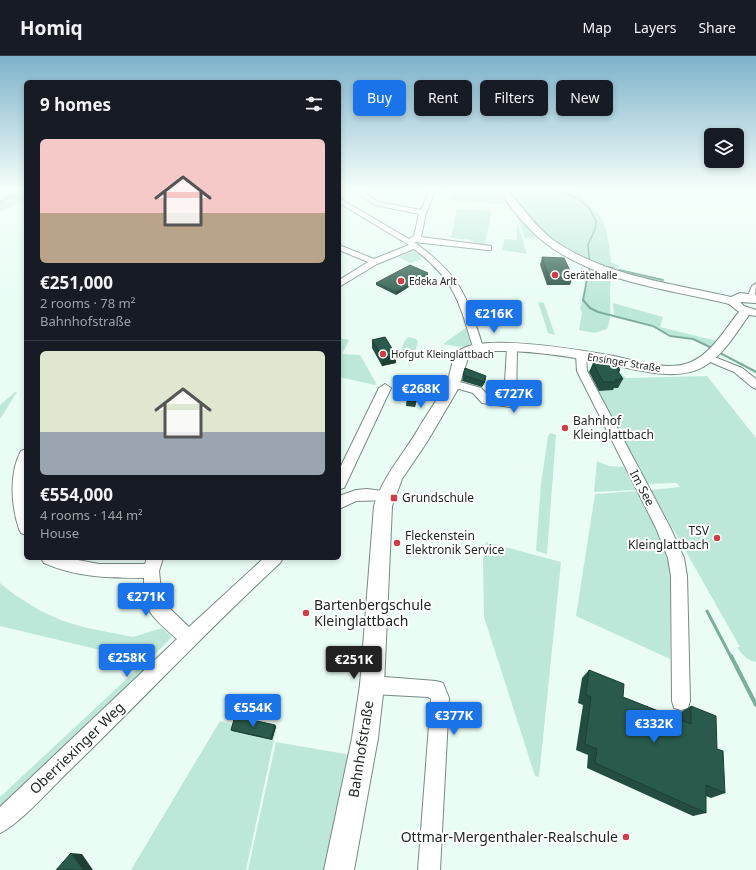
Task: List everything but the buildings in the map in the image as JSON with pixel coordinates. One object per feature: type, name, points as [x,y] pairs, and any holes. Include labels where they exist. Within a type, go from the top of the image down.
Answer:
[{"type":"main road","points":[[534,227],[543,237],[560,249],[590,264],[633,277],[733,301],[737,307],[751,312]]},
{"type":"main road","points":[[733,301],[740,297],[754,298]]},
{"type":"main road","name":"Ensinger Straße","points":[[478,347],[512,348],[581,355],[671,369],[695,366],[712,352],[751,312]]},
{"type":"main road","name":"Bahnhofstraße","points":[[339,870],[365,738],[372,686],[383,506],[385,496],[391,480],[423,435],[453,384],[462,356],[468,350],[478,347]]},
{"type":"street","points":[[387,227],[413,242],[439,264],[454,283],[462,297],[478,347]]},
{"type":"street","points":[[413,242],[418,227]]},
{"type":"street","points":[[341,281],[413,242],[488,248]]},
{"type":"street","points":[[341,248],[374,262]]},
{"type":"street","points":[[754,298],[756,286]]},
{"type":"street","points":[[453,384],[479,392],[485,397],[486,400],[510,403],[512,348]]},
{"type":"street","points":[[712,352],[738,370],[756,385]]},
{"type":"street","name":"Im See","points":[[581,355],[582,371],[663,527],[676,558],[679,576],[681,700]]},
{"type":"street","points":[[341,480],[385,388]]},
{"type":"street","points":[[24,462],[20,478],[22,499],[21,518],[24,525]]},
{"type":"street","points":[[342,496],[360,494],[385,496]]},
{"type":"street","points":[[52,560],[59,564],[78,569],[153,564],[154,604],[171,623],[189,638]]},
{"type":"street","name":"Oberriexinger Weg","points":[[0,822],[45,781],[189,638],[273,560]]},
{"type":"street","points":[[372,686],[428,688],[436,690],[440,698],[429,870]]},
{"type":"green space","points":[[453,227],[488,227],[484,247],[472,245],[473,240],[451,238]]},
{"type":"green space","points":[[517,227],[518,227],[527,254],[502,250],[505,239],[517,240]]},
{"type":"green space","points":[[521,227],[531,227],[539,237],[525,238]]},
{"type":"green space","points":[[539,227],[605,227],[611,262],[619,266],[611,280],[610,313],[607,329],[594,333],[579,330],[582,313],[580,308],[589,281],[587,280],[589,270],[588,260],[562,246],[544,233]]},
{"type":"green space","points":[[414,251],[422,256],[420,257],[421,259],[411,263],[398,257]]},
{"type":"green space","points":[[538,302],[544,303],[555,335],[548,333]]},
{"type":"green space","points":[[613,303],[663,317],[660,327],[717,341],[711,347],[694,339],[670,335],[654,327],[655,325],[614,315]]},
{"type":"green space","points":[[467,327],[471,343],[465,346],[443,344]]},
{"type":"green space","points":[[409,337],[416,339],[418,342],[414,355],[401,354],[404,342]]},
{"type":"green space","points":[[341,338],[349,340],[342,354],[360,355],[376,383],[375,385],[341,377]]},
{"type":"green space","name":"TSV Kleinglattbach","points":[[613,369],[620,372],[626,378],[707,376],[756,438],[756,662],[745,657],[737,647],[740,647],[651,490],[680,487],[677,483],[645,484],[586,370]]},
{"type":"green space","points":[[15,392],[17,392],[0,419],[0,405]]},
{"type":"green space","points":[[550,433],[556,435],[547,554],[536,551],[541,484],[548,436]]},
{"type":"green space","points":[[597,461],[609,466],[624,467],[636,490],[594,492]]},
{"type":"green space","name":"TSV Kleinglattbach","points":[[637,491],[662,540],[669,559],[671,575],[670,659],[576,616],[595,494]]},
{"type":"green space","points":[[486,542],[561,562],[539,777],[535,776],[484,617],[483,559]]},
{"type":"green space","points":[[0,583],[15,595],[39,610],[63,621],[87,628],[133,637],[162,628],[172,637],[153,656],[158,661],[0,812],[0,797],[146,661],[0,626]]},
{"type":"green space","points":[[236,716],[277,726],[246,870],[131,870],[220,721],[232,725]]},
{"type":"green space","points":[[276,742],[351,755],[328,870],[248,870]]},
{"type":"waterway","points":[[590,265],[588,245],[595,227]]},
{"type":"waterway","points":[[590,265],[583,300],[590,308],[598,312],[653,326],[670,336],[693,339],[714,349]]},
{"type":"waterway","points":[[605,267],[613,268]]},
{"type":"waterway","points":[[619,270],[663,280]]},
{"type":"waterway","points":[[718,352],[743,365]]},
{"type":"waterway","points":[[741,364],[756,372]]},
{"type":"waterway","points":[[707,611],[731,657]]},
{"type":"waterway","points":[[731,656],[756,705]]},
{"type":"place","name":"Gerätehalle","points":[[555,275]]},
{"type":"place","name":"Edeka Arlt","points":[[401,281]]},
{"type":"place","name":"Hofgut Kleinglattbach","points":[[383,354]]},
{"type":"place","name":"Bahnhof Kleinglattbach","points":[[565,428]]},
{"type":"place","name":"Grundschule","points":[[394,498]]},
{"type":"place","name":"TSV Kleinglattbach","points":[[717,538]]},
{"type":"place","name":"Fleckenstein Elektronik Service","points":[[397,543]]},
{"type":"place","name":"Bartenbergschule Kleinglattbach","points":[[306,613]]},
{"type":"place","name":"Ottmar-Mergenthaler-Realschule","points":[[626,837]]}]
